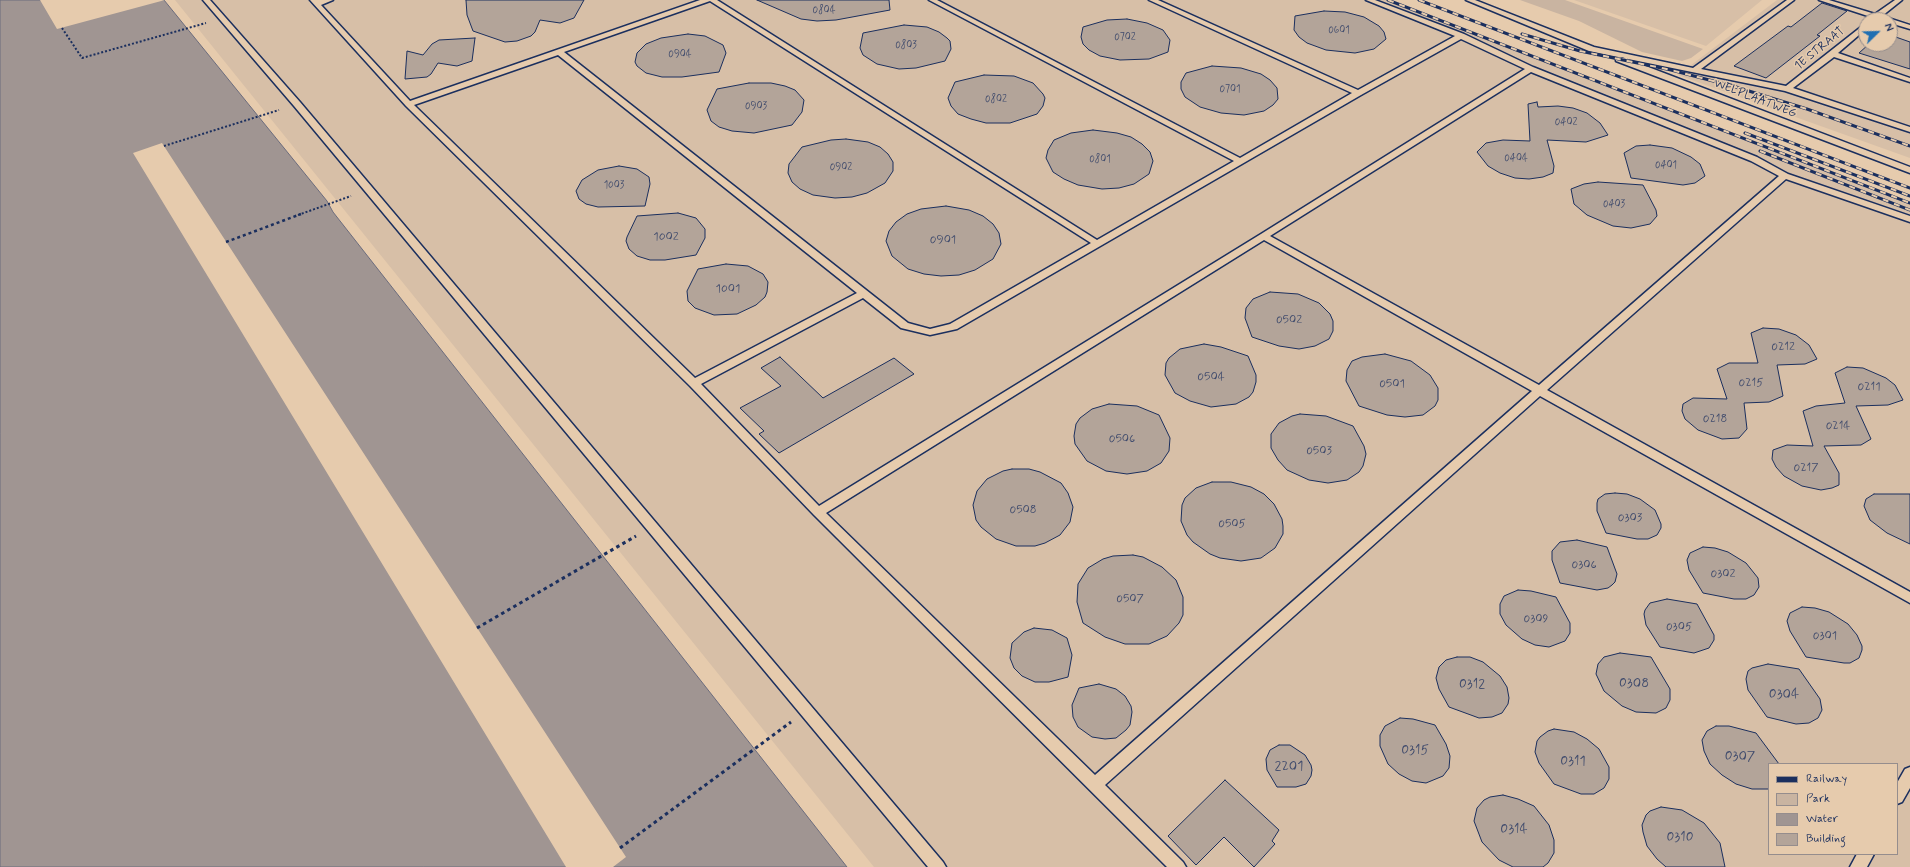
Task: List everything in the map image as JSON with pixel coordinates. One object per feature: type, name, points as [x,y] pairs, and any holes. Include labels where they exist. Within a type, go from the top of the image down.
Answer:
[{"type":"lane","points":[[206,0],[297,104],[938,867]]},
{"type":"lane","points":[[314,2],[330,0]]},
{"type":"lane","points":[[409,104],[707,0]]},
{"type":"lane","points":[[712,0],[1098,244]]},
{"type":"lane","points":[[932,0],[1240,161]]},
{"type":"lane","points":[[1152,0],[1358,93]]},
{"type":"lane","points":[[1369,0],[1460,36],[1530,69],[1754,159],[1785,176],[1885,209],[1910,219]]},
{"type":"lane","name":"WELPLAATWEG","points":[[1469,0],[1592,49],[1910,170]]},
{"type":"lane","points":[[1696,69],[1790,0]]},
{"type":"lane","points":[[1822,0],[1858,12]]},
{"type":"lane","points":[[1882,12],[1899,0]]},
{"type":"lane","points":[[314,2],[409,104],[694,383],[818,512],[1094,786],[1178,867]]},
{"type":"lane","points":[[1898,23],[1910,27]]},
{"type":"lane","name":"1E STRAAT","points":[[1787,89],[1833,54],[1858,32]]},
{"type":"lane","points":[[560,52],[905,326],[930,332],[953,327],[1358,93],[1460,36]]},
{"type":"lane","name":"WELPLAATWEG","points":[[1592,49],[1696,69],[1787,89],[1910,130]]},
{"type":"lane","points":[[1833,54],[1910,80]]},
{"type":"lane","points":[[818,512],[1264,236],[1530,69]]},
{"type":"lane","points":[[1094,786],[1540,390],[1785,176]]},
{"type":"lane","points":[[1264,236],[1910,598]]},
{"type":"lane","points":[[694,383],[863,294]]},
{"type":"lane","points":[[1898,795],[1910,774]]},
{"type":"lane","points":[[1858,867],[1865,855]]},
{"type":"path","points":[[62,28],[82,58],[222,19]]},
{"type":"path","points":[[164,146],[297,104]]},
{"type":"path","points":[[226,242],[368,189]]},
{"type":"path","points":[[477,628],[652,527]]},
{"type":"path","points":[[620,848],[796,718]]},
{"type":"shaded area","points":[[175,0],[1388,0],[1910,204],[1910,867],[874,867]]},
{"type":"shaded area","points":[[1574,0],[1762,0],[1706,46]]},
{"type":"shaded area","points":[[1777,0],[1910,0],[1910,158],[1678,75]]},
{"type":"green space","points":[[1520,0],[1565,0],[1703,49],[1691,58],[1682,61],[1642,52],[1579,21]]},
{"type":"water","points":[[0,0],[164,0],[327,201],[333,212],[847,867],[0,867]]},
{"type":"pier","points":[[40,0],[165,0],[57,29]]},
{"type":"pier","points":[[162,143],[626,857],[613,867],[566,867],[133,153]]},
{"type":"building","points":[[466,0],[584,0],[574,18],[560,23],[540,20],[535,32],[531,36],[517,41],[505,42],[473,31],[467,15]]},
{"type":"building","points":[[757,0],[889,0],[890,10],[836,20],[817,21],[801,19]]},
{"type":"building","points":[[1822,3],[1847,11],[1817,35],[1820,36],[1766,78],[1734,66],[1788,26],[1791,27]]},
{"type":"building","points":[[1324,11],[1345,12],[1364,17],[1379,26],[1384,32],[1386,39],[1374,49],[1355,53],[1326,50],[1307,43],[1299,37],[1294,30],[1295,16]]},
{"type":"building","points":[[1127,19],[1147,23],[1163,30],[1170,40],[1168,52],[1149,59],[1120,60],[1100,56],[1089,50],[1083,44],[1081,37],[1083,27],[1107,20]]},
{"type":"building","points":[[904,25],[927,27],[939,32],[947,38],[950,41],[951,49],[945,61],[916,68],[899,69],[877,64],[863,55],[860,48],[863,33]]},
{"type":"building","points":[[688,34],[705,36],[723,45],[726,53],[719,72],[682,77],[662,77],[646,73],[637,66],[635,62],[637,53],[646,44],[661,38]]},
{"type":"building","points":[[475,38],[472,61],[457,66],[438,63],[431,74],[427,77],[405,79],[407,51],[423,55],[432,44],[439,40]]},
{"type":"building","points":[[1898,38],[1910,42],[1910,69],[1859,53],[1898,52]]},
{"type":"building","points":[[1212,66],[1241,68],[1261,74],[1270,80],[1277,88],[1278,99],[1273,105],[1264,111],[1244,115],[1221,113],[1200,107],[1185,97],[1181,89],[1181,82],[1186,73]]},
{"type":"building","points":[[984,75],[1014,76],[1033,83],[1045,98],[1043,106],[1037,114],[1010,123],[986,123],[958,114],[951,106],[948,98],[955,82]]},
{"type":"building","points":[[749,83],[771,83],[795,90],[804,100],[802,112],[792,125],[754,133],[732,131],[719,127],[711,121],[707,110],[717,89]]},
{"type":"building","points":[[1537,102],[1538,107],[1558,106],[1573,108],[1587,113],[1600,123],[1608,135],[1586,142],[1547,140],[1554,166],[1553,173],[1543,177],[1529,179],[1515,178],[1500,173],[1488,166],[1477,152],[1486,143],[1503,140],[1530,141],[1528,104]]},
{"type":"building","points":[[1093,130],[1117,133],[1131,137],[1142,144],[1150,152],[1153,161],[1149,174],[1134,184],[1119,188],[1102,189],[1078,185],[1053,172],[1046,158],[1048,150],[1054,140],[1071,133]]},
{"type":"building","points":[[846,139],[868,142],[880,147],[888,154],[893,162],[893,171],[885,183],[867,193],[852,197],[835,198],[813,195],[800,189],[792,182],[788,173],[789,164],[802,147],[831,140]]},
{"type":"building","points":[[1650,145],[1672,148],[1691,157],[1700,164],[1705,176],[1695,183],[1683,185],[1631,178],[1624,153],[1636,146]]},
{"type":"building","points":[[619,166],[637,169],[649,177],[650,184],[645,206],[598,207],[586,204],[579,199],[576,191],[582,180],[598,170]]},
{"type":"building","points":[[1598,182],[1643,185],[1656,210],[1657,216],[1650,224],[1631,228],[1613,226],[1587,215],[1574,204],[1571,189],[1584,184]]},
{"type":"building","points":[[946,206],[969,210],[983,216],[993,224],[999,233],[1001,244],[993,259],[975,270],[959,275],[941,276],[924,274],[908,269],[892,256],[886,241],[889,231],[896,222],[907,214],[921,209]]},
{"type":"building","points":[[678,213],[696,218],[705,229],[705,238],[696,255],[665,260],[650,260],[637,256],[629,249],[626,241],[637,216]]},
{"type":"building","points":[[726,264],[748,266],[763,274],[768,282],[765,297],[756,305],[737,314],[714,315],[695,308],[688,301],[687,291],[698,269]]},
{"type":"building","points":[[1270,292],[1298,294],[1319,303],[1330,314],[1333,321],[1333,331],[1329,339],[1315,346],[1299,349],[1279,346],[1252,337],[1245,318],[1246,308],[1253,299]]},
{"type":"building","points":[[1763,328],[1779,329],[1796,335],[1809,345],[1817,359],[1805,364],[1777,365],[1783,396],[1769,402],[1744,403],[1747,429],[1739,438],[1722,439],[1698,430],[1685,419],[1682,411],[1683,404],[1693,398],[1727,399],[1717,369],[1729,363],[1758,363],[1751,333]]},
{"type":"building","points":[[1204,344],[1221,347],[1248,356],[1256,375],[1256,382],[1253,392],[1249,397],[1236,404],[1211,407],[1190,401],[1175,393],[1165,375],[1166,363],[1169,358],[1180,349]]},
{"type":"building","points":[[1385,354],[1411,361],[1430,375],[1438,388],[1438,400],[1435,406],[1423,415],[1405,417],[1387,415],[1359,406],[1346,381],[1347,370],[1352,361],[1362,357]]},
{"type":"building","points":[[780,357],[823,398],[894,358],[914,374],[779,453],[759,434],[764,431],[740,408],[781,386],[761,368]]},
{"type":"building","points":[[1847,367],[1863,368],[1886,378],[1895,385],[1903,400],[1888,405],[1856,406],[1871,439],[1861,445],[1824,446],[1839,473],[1839,485],[1821,490],[1802,486],[1784,476],[1776,467],[1772,459],[1773,450],[1787,445],[1813,446],[1803,411],[1816,406],[1845,403],[1835,373]]},
{"type":"building","points":[[1109,404],[1137,406],[1159,415],[1170,438],[1169,451],[1161,463],[1147,471],[1127,474],[1106,471],[1087,461],[1075,444],[1074,436],[1076,424],[1080,418],[1092,409]]},
{"type":"building","points":[[1300,414],[1326,416],[1353,426],[1364,446],[1366,454],[1363,466],[1359,472],[1347,480],[1328,483],[1309,480],[1287,470],[1278,460],[1271,448],[1271,434],[1279,423],[1292,416]]},
{"type":"building","points":[[1012,469],[1029,469],[1040,472],[1061,483],[1068,493],[1073,507],[1070,522],[1060,535],[1045,543],[1035,546],[1016,546],[996,539],[981,527],[976,520],[973,505],[977,491],[987,479],[1003,471]]},
{"type":"building","points":[[1212,482],[1231,482],[1251,487],[1264,494],[1274,504],[1282,519],[1283,526],[1283,534],[1275,548],[1261,558],[1241,561],[1220,558],[1210,554],[1193,542],[1187,535],[1181,521],[1182,505],[1185,498],[1196,488]]},
{"type":"building","points":[[1605,494],[1627,494],[1640,499],[1655,510],[1661,524],[1661,528],[1657,535],[1648,539],[1637,539],[1606,533],[1597,511],[1597,503],[1598,499]]},
{"type":"building","points":[[1874,494],[1910,494],[1910,544],[1887,533],[1870,520],[1864,506],[1866,499]]},
{"type":"building","points":[[1577,540],[1607,547],[1617,574],[1615,582],[1608,588],[1597,590],[1560,583],[1552,560],[1552,551],[1560,542]]},
{"type":"building","points":[[1703,547],[1715,548],[1728,552],[1746,563],[1758,578],[1759,587],[1754,595],[1746,599],[1734,599],[1703,593],[1689,570],[1687,560],[1690,553]]},
{"type":"building","points":[[1133,555],[1143,557],[1162,567],[1176,580],[1183,597],[1183,615],[1179,623],[1167,636],[1149,644],[1125,644],[1105,637],[1083,623],[1077,602],[1078,584],[1088,568],[1103,559],[1113,556]]},
{"type":"building","points":[[1518,590],[1531,591],[1556,597],[1570,623],[1570,633],[1565,641],[1549,647],[1535,645],[1522,639],[1506,625],[1500,614],[1500,604],[1504,596]]},
{"type":"building","points":[[1667,599],[1697,604],[1714,635],[1714,640],[1709,648],[1694,653],[1660,647],[1646,625],[1644,614],[1650,603]]},
{"type":"building","points":[[1802,607],[1815,608],[1829,612],[1848,624],[1857,635],[1862,646],[1859,658],[1850,663],[1844,663],[1806,657],[1790,631],[1787,621],[1790,613]]},
{"type":"building","points":[[1034,628],[1052,630],[1067,638],[1072,655],[1068,677],[1049,682],[1035,682],[1022,676],[1014,668],[1010,658],[1012,643],[1024,632]]},
{"type":"building","points":[[1620,653],[1651,657],[1670,689],[1670,700],[1666,708],[1656,713],[1636,712],[1622,706],[1604,691],[1596,674],[1598,664],[1604,657]]},
{"type":"building","points":[[1457,657],[1470,657],[1483,662],[1500,676],[1507,687],[1509,698],[1508,704],[1502,713],[1492,717],[1479,718],[1449,707],[1439,689],[1436,678],[1439,667],[1446,660]]},
{"type":"building","points":[[1768,664],[1799,669],[1820,699],[1822,710],[1818,718],[1809,723],[1796,724],[1767,717],[1748,690],[1746,679],[1748,671],[1752,668]]},
{"type":"building","points":[[1099,684],[1116,689],[1125,696],[1131,706],[1132,712],[1130,725],[1116,738],[1105,739],[1092,737],[1078,727],[1073,717],[1072,705],[1079,688]]},
{"type":"building","points":[[1400,718],[1413,719],[1435,725],[1446,744],[1450,756],[1449,768],[1443,776],[1426,783],[1412,781],[1399,774],[1388,764],[1380,746],[1380,735],[1385,726]]},
{"type":"building","points":[[1716,726],[1729,726],[1756,733],[1778,763],[1768,763],[1768,789],[1752,789],[1736,784],[1722,775],[1710,764],[1704,751],[1702,740],[1707,731]]},
{"type":"building","points":[[1554,729],[1574,732],[1587,739],[1599,749],[1609,767],[1609,779],[1604,788],[1594,794],[1581,794],[1554,784],[1539,763],[1535,752],[1537,741],[1540,737],[1548,731]]},
{"type":"building","points":[[1279,745],[1290,745],[1305,755],[1311,765],[1312,770],[1311,776],[1306,784],[1296,787],[1277,787],[1267,770],[1266,759],[1270,750]]},
{"type":"building","points":[[1225,780],[1279,830],[1272,841],[1275,844],[1254,867],[1224,837],[1196,865],[1168,836]]},
{"type":"building","points":[[1503,795],[1518,799],[1534,806],[1549,825],[1554,840],[1554,853],[1548,863],[1543,867],[1513,867],[1499,860],[1482,842],[1474,821],[1477,808],[1484,800],[1490,797]]},
{"type":"building","points":[[1661,807],[1682,810],[1704,823],[1720,843],[1725,867],[1666,867],[1657,859],[1647,846],[1642,825],[1646,815],[1650,811]]},
{"type":"railway","points":[[1388,0],[1910,203]]},
{"type":"railway","points":[[1419,0],[1910,188]]},
{"type":"railway","points":[[1522,34],[1580,51],[1671,70],[1736,87],[1807,109],[1910,146]]},
{"type":"railway","points":[[1745,133],[1910,196]]},
{"type":"railway","points":[[1760,151],[1910,210]]}]
